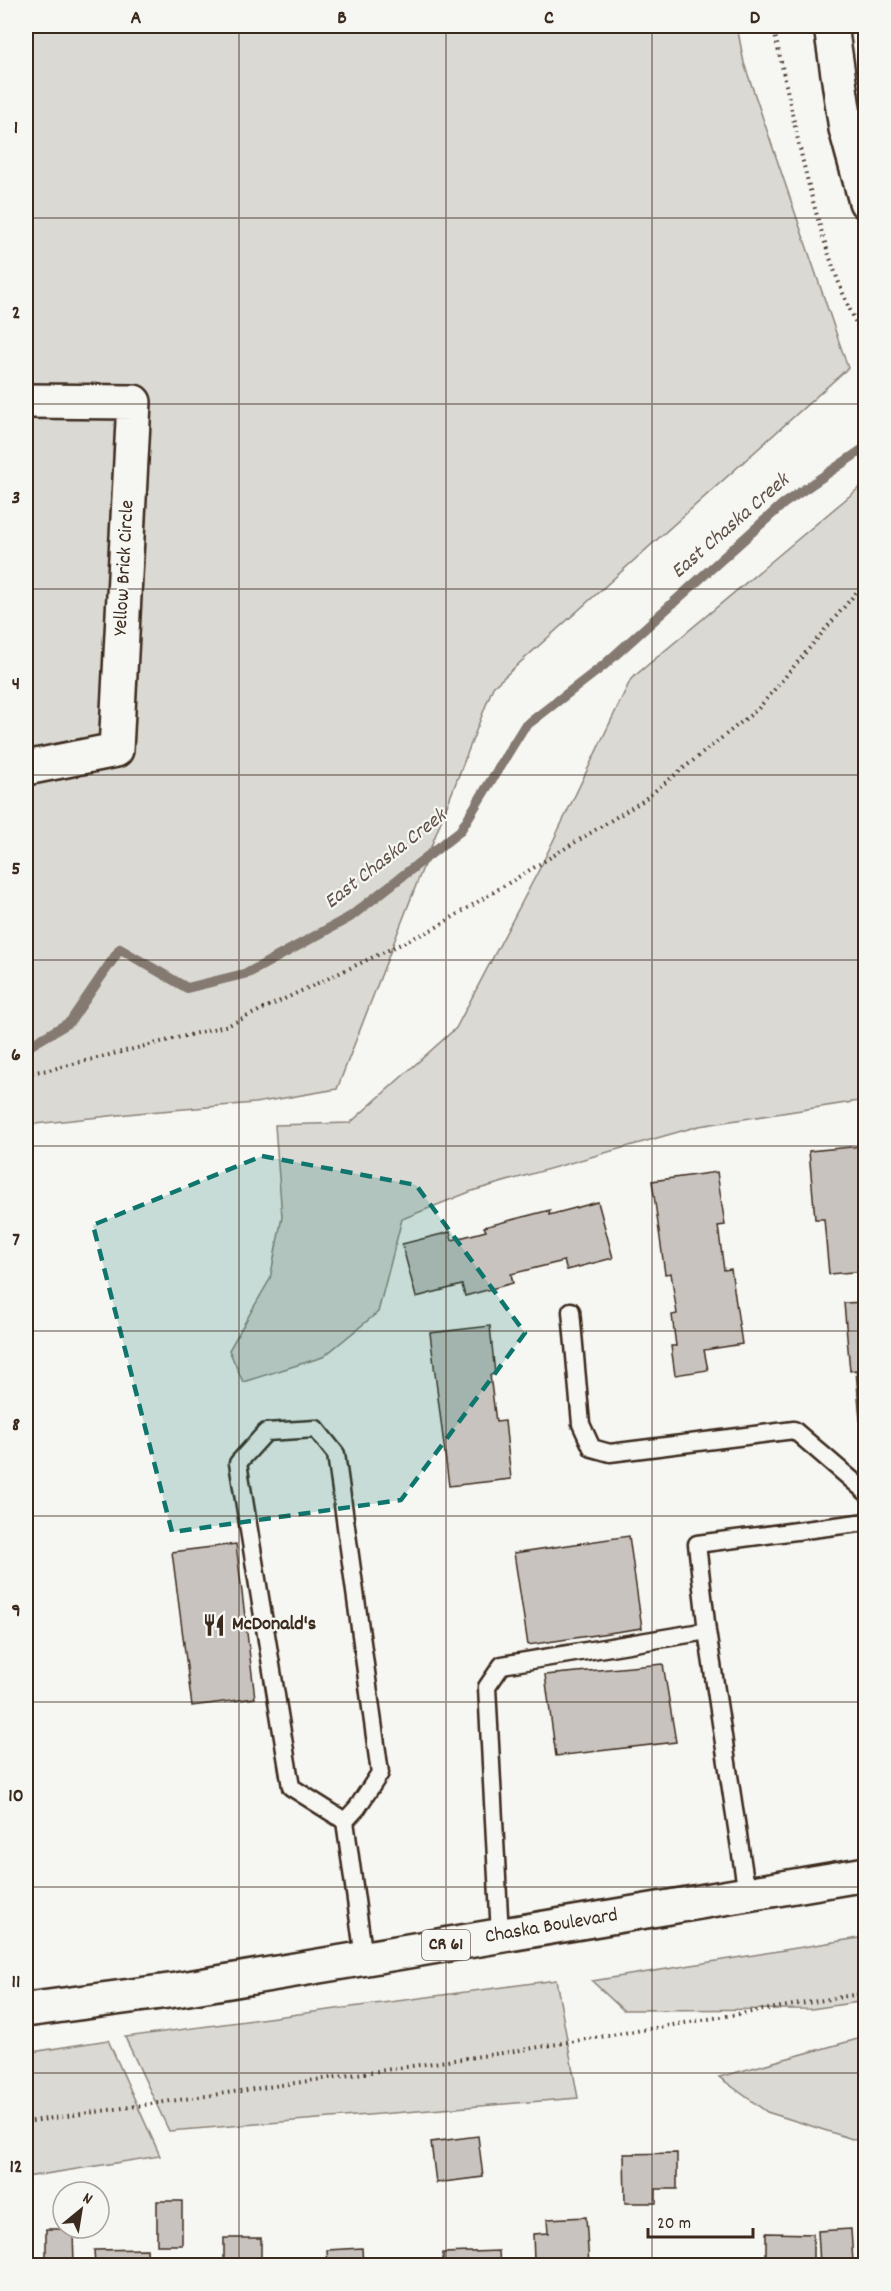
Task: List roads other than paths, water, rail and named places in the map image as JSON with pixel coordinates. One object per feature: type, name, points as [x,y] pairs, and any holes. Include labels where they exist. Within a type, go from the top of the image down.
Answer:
[{"type":"main road","points":[[831,26],[846,129],[866,202]]},
{"type":"main road","name":"Yellow Brick Circle","points":[[26,401],[134,402],[116,750],[26,768]]},
{"type":"main road","name":"Chaska Boulevard","points":[[26,2010],[176,1990],[866,1874]]},
{"type":"lane","points":[[571,1311],[580,1424],[592,1448],[610,1453],[794,1430],[866,1492]]},
{"type":"lane","points":[[345,1821],[357,1808],[380,1773],[336,1454],[316,1429],[266,1432],[238,1463],[291,1787],[345,1821],[364,1958]]},
{"type":"lane","points":[[747,1894],[707,1631],[697,1544],[866,1521]]},
{"type":"lane","points":[[500,1935],[487,1687],[497,1672],[502,1665],[707,1631]]},
{"type":"waterway","name":"East Chaska Creek","points":[[26,1048],[70,1022],[120,949],[187,988],[248,973],[350,917],[460,831],[524,727],[603,666],[783,504],[866,447]]},
{"type":"place","name":"McDonald's","points":[[214,1625]]}]
